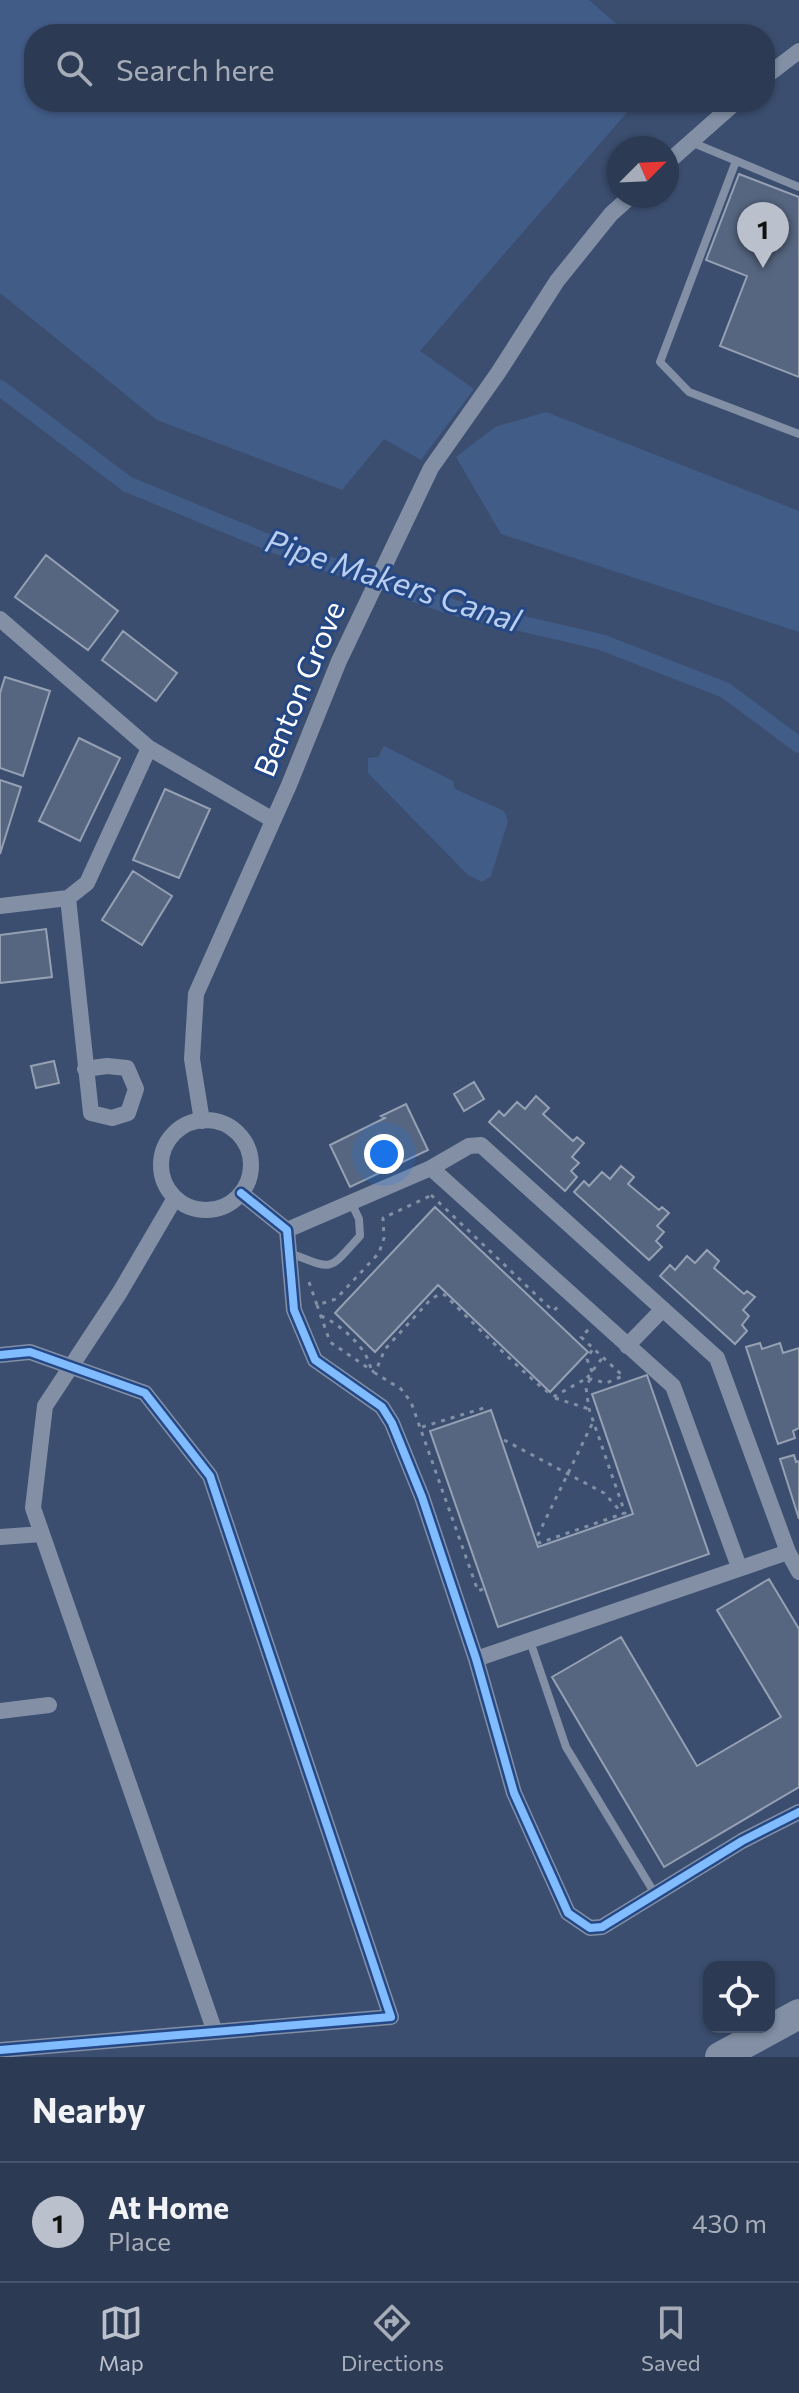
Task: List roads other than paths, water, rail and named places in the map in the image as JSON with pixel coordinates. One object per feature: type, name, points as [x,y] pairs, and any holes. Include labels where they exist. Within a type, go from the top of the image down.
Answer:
[{"type":"highway","points":[[720,2057],[799,2014]]},
{"type":"street","points":[[775,69],[799,51]]},
{"type":"street","points":[[679,152],[724,112]]},
{"type":"street","name":"Benton Grove","points":[[202,1121],[192,1059],[196,994],[358,622],[431,468],[557,281],[618,208]]},
{"type":"street","points":[[0,619],[149,748],[273,820]]},
{"type":"street","points":[[0,906],[68,898],[87,883],[149,748]]},
{"type":"street","points":[[68,898],[85,1069]]},
{"type":"street","points":[[217,1122],[241,1138],[251,1166],[241,1193],[217,1209],[188,1207],[175,1198],[166,1187],[161,1173],[161,1158],[175,1132],[188,1124],[217,1122]]},
{"type":"street","points":[[287,1230],[435,1171],[469,1146],[481,1145],[717,1358],[788,1552],[799,1572]]},
{"type":"street","points":[[435,1171],[673,1386],[739,1567]]},
{"type":"street","points":[[241,1193],[287,1230],[294,1310],[315,1360],[382,1407],[392,1423],[422,1497],[476,1659],[514,1793],[568,1913],[590,1928],[602,1927],[742,1841],[799,1812]]},
{"type":"street","points":[[175,1198],[120,1292],[45,1406],[33,1508],[215,2032]]},
{"type":"street","points":[[627,1346],[663,1309]]},
{"type":"street","points":[[0,1355],[30,1352],[145,1393],[210,1476],[391,2017],[0,2050]]},
{"type":"street","points":[[0,1537],[42,1534]]},
{"type":"street","points":[[476,1659],[788,1552]]},
{"type":"street","points":[[0,1711],[49,1705]]},
{"type":"lane","points":[[690,142],[799,187]]},
{"type":"lane","points":[[736,161],[660,362],[689,392],[799,434]]},
{"type":"lane","points":[[289,1253],[321,1266],[334,1264],[360,1236],[359,1219],[351,1202]]},
{"type":"lane","points":[[530,1641],[566,1747],[655,1894]]},
{"type":"water","points":[[0,0],[589,0],[617,24],[24,24],[24,112],[627,112],[420,351],[474,389],[421,460],[384,439],[342,490],[157,420],[0,293]]},
{"type":"water","points":[[546,412],[799,511],[799,632],[501,534],[456,457],[495,427]]},
{"type":"water","points":[[384,746],[453,781],[455,789],[504,811],[508,821],[491,876],[482,882],[468,875],[368,773],[368,758],[378,757]]},
{"type":"waterway","name":"Pipe Makers Canal","points":[[0,388],[127,484],[282,548],[455,608],[601,642],[725,690],[799,745]]},
{"type":"place","name":"At Home","points":[[763,268]]}]
